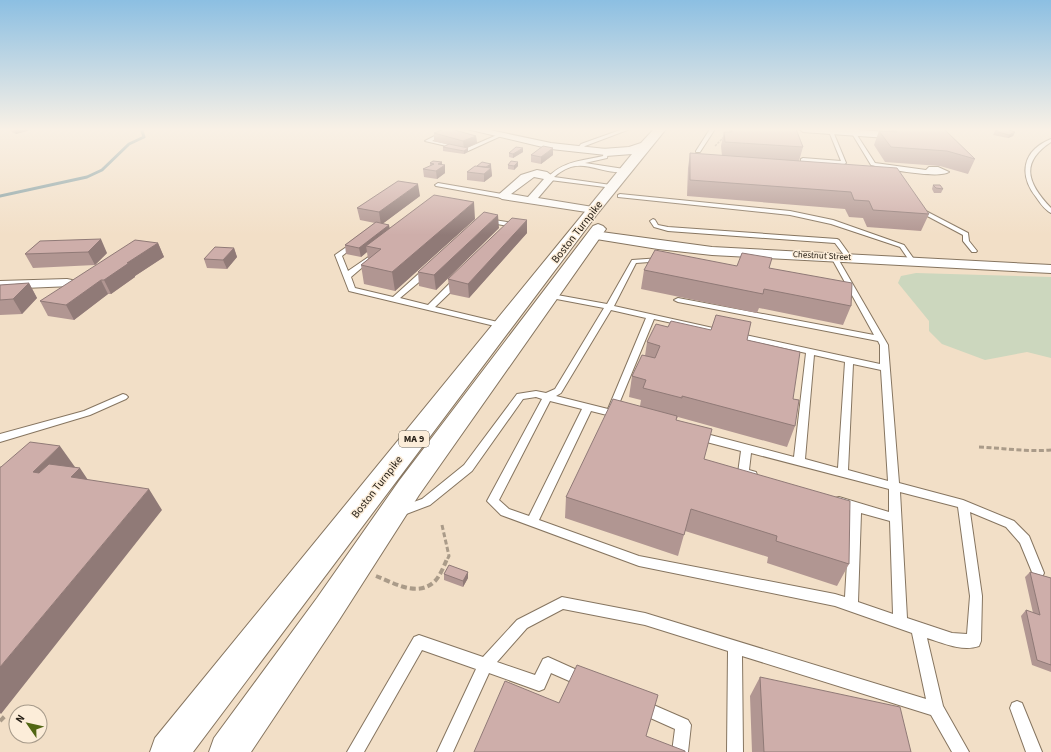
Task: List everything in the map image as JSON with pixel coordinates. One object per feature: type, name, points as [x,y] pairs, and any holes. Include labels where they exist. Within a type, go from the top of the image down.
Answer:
[{"type":"highway","points":[[621,180],[623,164]]},
{"type":"highway","name":"Boston Turnpike","points":[[228,752],[392,514],[594,234],[621,180],[632,164]]},
{"type":"highway","name":"Boston Turnpike","points":[[169,752],[593,210],[638,164]]},
{"type":"street","points":[[502,196],[527,175],[541,173],[550,178],[530,201]]},
{"type":"street","points":[[502,196],[593,210]]},
{"type":"street","name":"Chestnut Street","points":[[594,234],[684,252],[834,257],[1051,269]]},
{"type":"street","points":[[0,285],[67,283]]},
{"type":"lane","points":[[550,178],[561,168],[572,164]]},
{"type":"lane","points":[[578,164],[621,180],[833,222],[902,246],[913,262]]},
{"type":"lane","points":[[873,164],[891,168],[929,171]]},
{"type":"lane","points":[[1027,164],[1027,179],[1041,202],[1051,211]]},
{"type":"lane","points":[[550,178],[621,180]]},
{"type":"lane","points":[[438,185],[502,196]]},
{"type":"lane","points":[[913,204],[934,218],[966,234],[966,241],[974,251]]},
{"type":"lane","points":[[483,220],[513,226],[502,236]]},
{"type":"lane","points":[[653,221],[656,226],[668,229],[837,241],[849,258]]},
{"type":"lane","points":[[363,236],[338,255],[352,289],[503,326]]},
{"type":"lane","points":[[347,276],[378,252]]},
{"type":"lane","points":[[834,257],[852,295],[884,346],[894,486],[900,622]]},
{"type":"lane","points":[[670,261],[648,259],[634,261],[609,307],[558,391],[548,396],[493,502],[505,512],[639,561],[835,600],[952,640],[974,641],[976,596],[963,504]]},
{"type":"lane","points":[[395,299],[436,262]]},
{"type":"lane","points":[[430,308],[460,278]]},
{"type":"lane","points":[[549,295],[885,368]]},
{"type":"lane","points":[[678,300],[880,339]]},
{"type":"lane","points":[[610,413],[651,316]]},
{"type":"lane","points":[[799,462],[810,352]]},
{"type":"lane","points":[[843,473],[849,360]]},
{"type":"lane","points":[[392,514],[426,502],[468,468],[520,396],[536,394],[548,396],[633,419]]},
{"type":"lane","points":[[0,438],[87,413],[123,397]]},
{"type":"lane","points":[[532,522],[588,407]]},
{"type":"lane","points":[[686,432],[963,504],[1010,524],[1025,540],[1038,573]]},
{"type":"lane","points":[[747,448],[743,472],[766,479]]},
{"type":"lane","points":[[827,497],[895,518]]},
{"type":"lane","points":[[851,606],[856,507]]},
{"type":"lane","points":[[445,752],[485,665],[522,624],[562,603],[645,619],[735,646],[894,702],[936,709]]},
{"type":"lane","points":[[918,628],[936,709],[961,752]]},
{"type":"lane","points":[[355,752],[419,642],[539,684],[548,664],[598,686]]},
{"type":"lane","points":[[735,646],[735,752]]},
{"type":"lane","points":[[626,699],[683,725],[680,752]]},
{"type":"lane","points":[[1017,708],[1034,752]]},
{"type":"lane","points":[[160,752],[185,732]]},
{"type":"path","points":[[978,447],[1006,448],[1030,452],[1046,452],[1051,450]]},
{"type":"path","points":[[355,568],[407,588],[420,590],[435,581],[449,556],[442,525]]},
{"type":"path","points":[[0,721],[6,715]]},
{"type":"green space","points":[[916,273],[1051,277],[1051,358],[1027,352],[985,360],[942,344],[929,331],[929,321],[898,283],[901,276]]},
{"type":"building","points":[[434,164],[445,165],[436,171],[423,169]]},
{"type":"building","points":[[479,164],[491,164],[486,167],[477,166]]},
{"type":"building","points":[[690,164],[843,164],[897,168],[929,214],[873,210],[869,201],[854,200],[851,192],[690,180]]},
{"type":"building","points":[[475,166],[491,168],[484,174],[467,172]]},
{"type":"building","points":[[398,181],[418,184],[379,212],[357,208]]},
{"type":"building","points":[[933,185],[940,185],[943,189],[936,188]]},
{"type":"building","points":[[434,195],[474,202],[392,272],[361,265],[381,249],[366,246]]},
{"type":"building","points":[[484,212],[498,215],[434,275],[418,272]]},
{"type":"building","points":[[512,218],[527,220],[468,284],[448,279]]},
{"type":"building","points":[[376,222],[389,225],[359,248],[345,245]]},
{"type":"building","points":[[101,239],[88,252],[25,254],[40,241]]},
{"type":"building","points":[[135,240],[158,243],[66,305],[40,301]]},
{"type":"building","points":[[215,247],[234,248],[223,260],[204,259]]},
{"type":"building","points":[[655,250],[737,266],[742,253],[772,258],[769,268],[852,283],[851,306],[764,289],[763,294],[644,270]]},
{"type":"building","points":[[29,283],[13,299],[0,300],[0,285]]},
{"type":"building","points":[[716,315],[751,322],[747,340],[800,352],[793,399],[799,400],[795,426],[682,396],[682,398],[643,388],[646,380],[632,376],[642,355],[655,358],[660,346],[647,342],[656,324],[668,327],[671,321],[711,330]]},
{"type":"building","points":[[613,399],[677,416],[676,420],[712,429],[704,459],[850,501],[849,564],[776,541],[777,536],[691,509],[684,535],[566,497]]},
{"type":"building","points":[[30,442],[60,446],[33,472],[39,473],[49,464],[80,468],[71,477],[149,489],[0,667],[0,467]]},
{"type":"building","points":[[449,565],[468,572],[463,581],[444,574]]},
{"type":"building","points":[[1030,572],[1051,578],[1051,665],[1037,660],[1026,610],[1040,615]]},
{"type":"building","points":[[577,665],[658,695],[646,736],[685,752],[474,752],[505,681],[559,703]]},
{"type":"building","points":[[760,677],[900,707],[911,752],[764,752]]},
{"type":"waterway","points":[[0,196],[87,177],[102,170],[108,164]]}]
